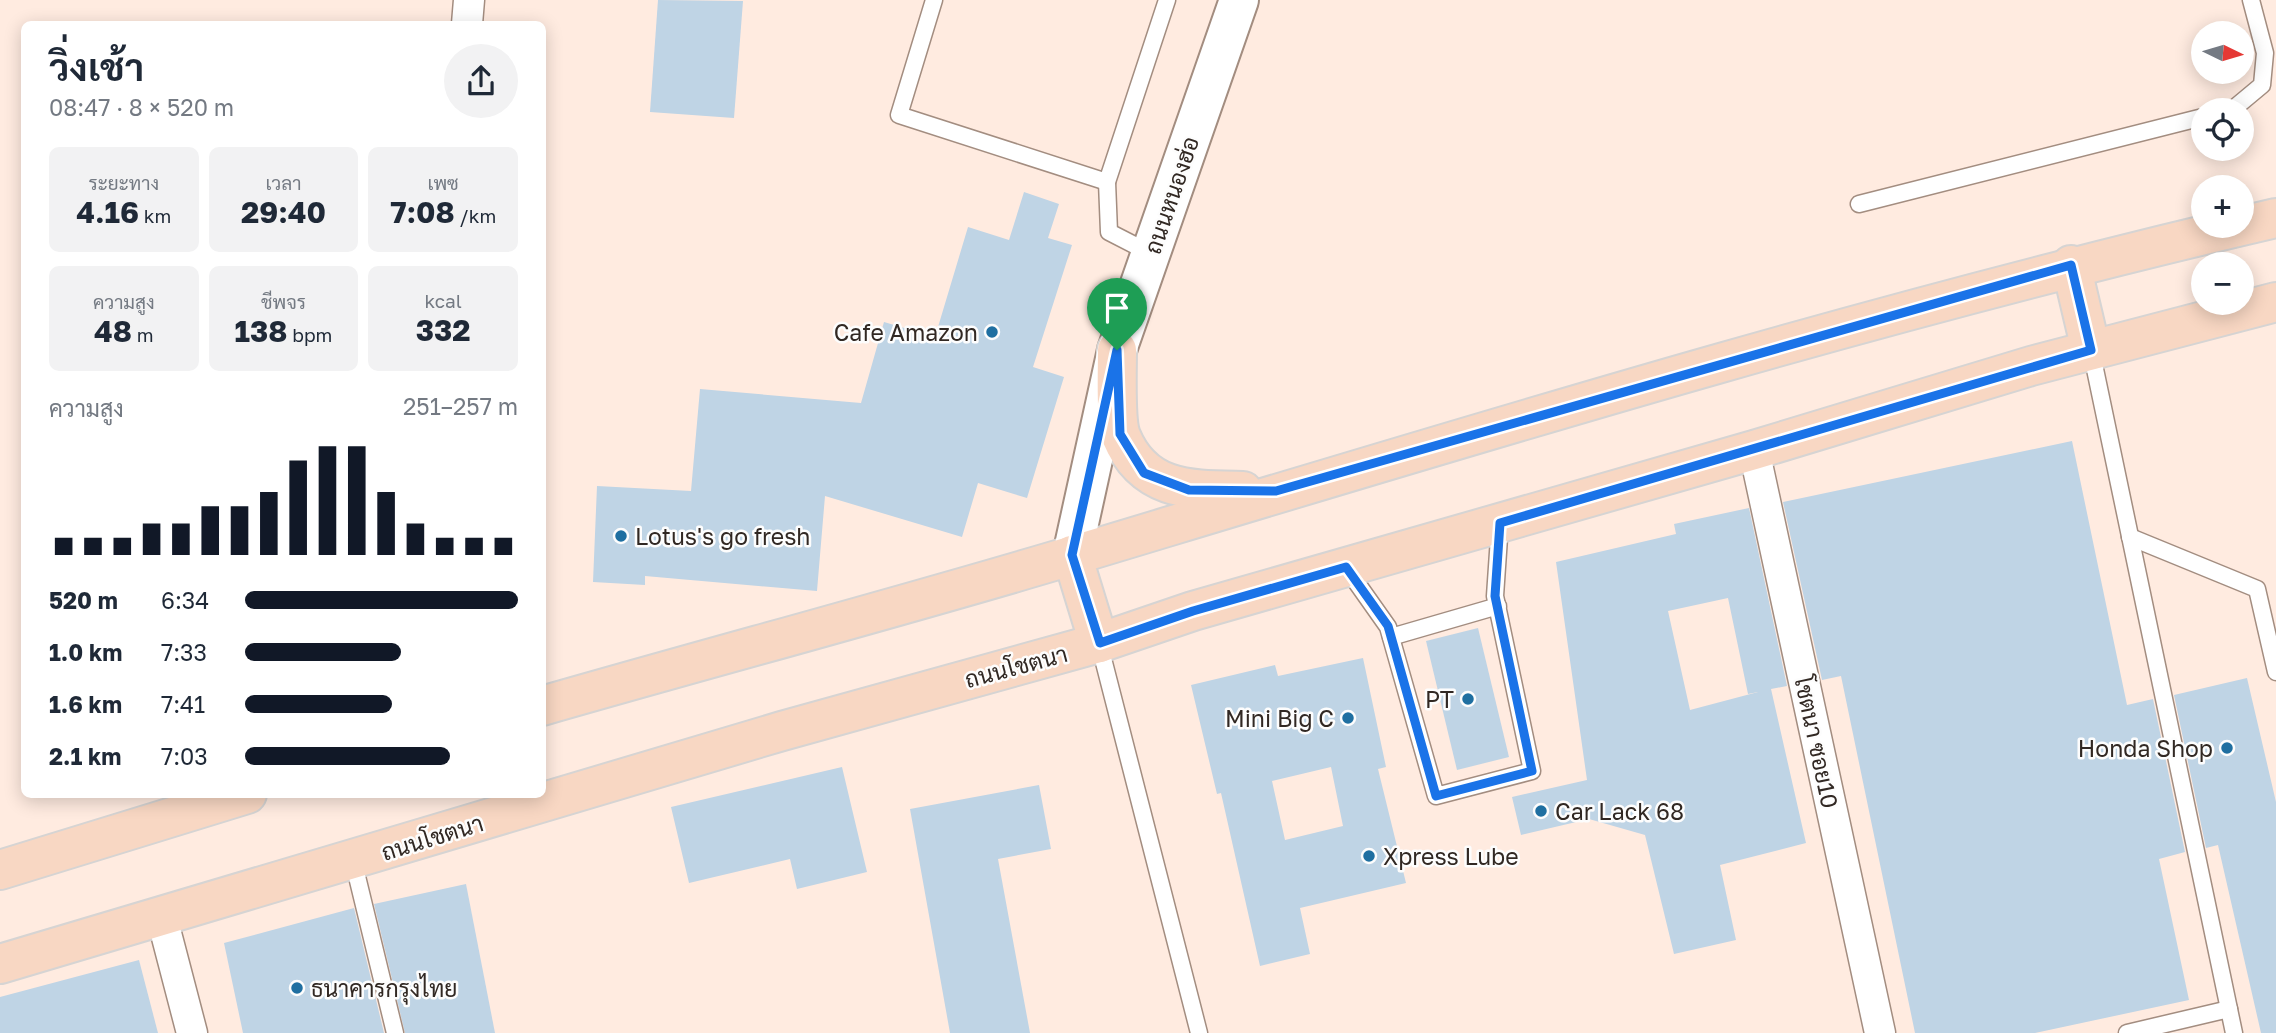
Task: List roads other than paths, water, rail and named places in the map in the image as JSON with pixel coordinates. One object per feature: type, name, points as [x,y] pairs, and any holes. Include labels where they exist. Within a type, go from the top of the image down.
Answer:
[{"type":"main road","name":"ถนนหนองฮ่อ","points":[[1072,555],[1117,350],[1239,0]]},
{"type":"main road","points":[[546,705],[1072,555],[1276,491],[2071,265],[2276,218]]},
{"type":"main road","points":[[2071,265],[2091,350]]},
{"type":"main road","name":"ถนนโชตนา","points":[[0,964],[162,918],[782,731],[1100,643],[1193,611],[2091,350],[2276,302]]},
{"type":"main road","points":[[1117,350],[1120,434],[1144,473],[1189,490],[1276,491]]},
{"type":"main road","points":[[1072,555],[1100,643]]},
{"type":"main road","points":[[0,870],[165,813],[230,798]]},
{"type":"street","points":[[467,21],[469,0]]},
{"type":"street","name":"โชตนา ซอย10","points":[[1754,450],[1880,1033]]},
{"type":"street","points":[[162,918],[192,1033]]},
{"type":"lane","points":[[934,0],[899,116],[1107,182]]},
{"type":"lane","points":[[1150,253],[1109,232],[1107,182],[1167,0]]},
{"type":"lane","points":[[2246,98],[2262,85],[2265,53],[2250,0]]},
{"type":"lane","points":[[1859,204],[2191,120]]},
{"type":"lane","points":[[2091,350],[2234,1033]]},
{"type":"lane","points":[[1346,567],[1388,626],[1436,796],[1532,771],[1495,596],[1500,523]]},
{"type":"lane","points":[[2130,537],[2257,589],[2276,672]]},
{"type":"lane","points":[[1391,637],[1497,606]]},
{"type":"lane","points":[[1100,643],[1199,1033]]},
{"type":"lane","points":[[353,860],[395,1033]]},
{"type":"lane","points":[[2127,1033],[2229,1009]]},
{"type":"place","name":"Cafe Amazon","points":[[992,332]]},
{"type":"place","name":"Lotus's go fresh","points":[[621,536]]},
{"type":"place","name":"PT","points":[[1468,699]]},
{"type":"place","name":"Mini Big C","points":[[1348,718]]},
{"type":"place","name":"Honda Shop","points":[[2227,748]]},
{"type":"place","name":"Car Lack 68","points":[[1541,811]]},
{"type":"place","name":"Xpress Lube","points":[[1369,856]]},
{"type":"place","name":"ธนาคารกรุงไทย","points":[[297,988]]}]
